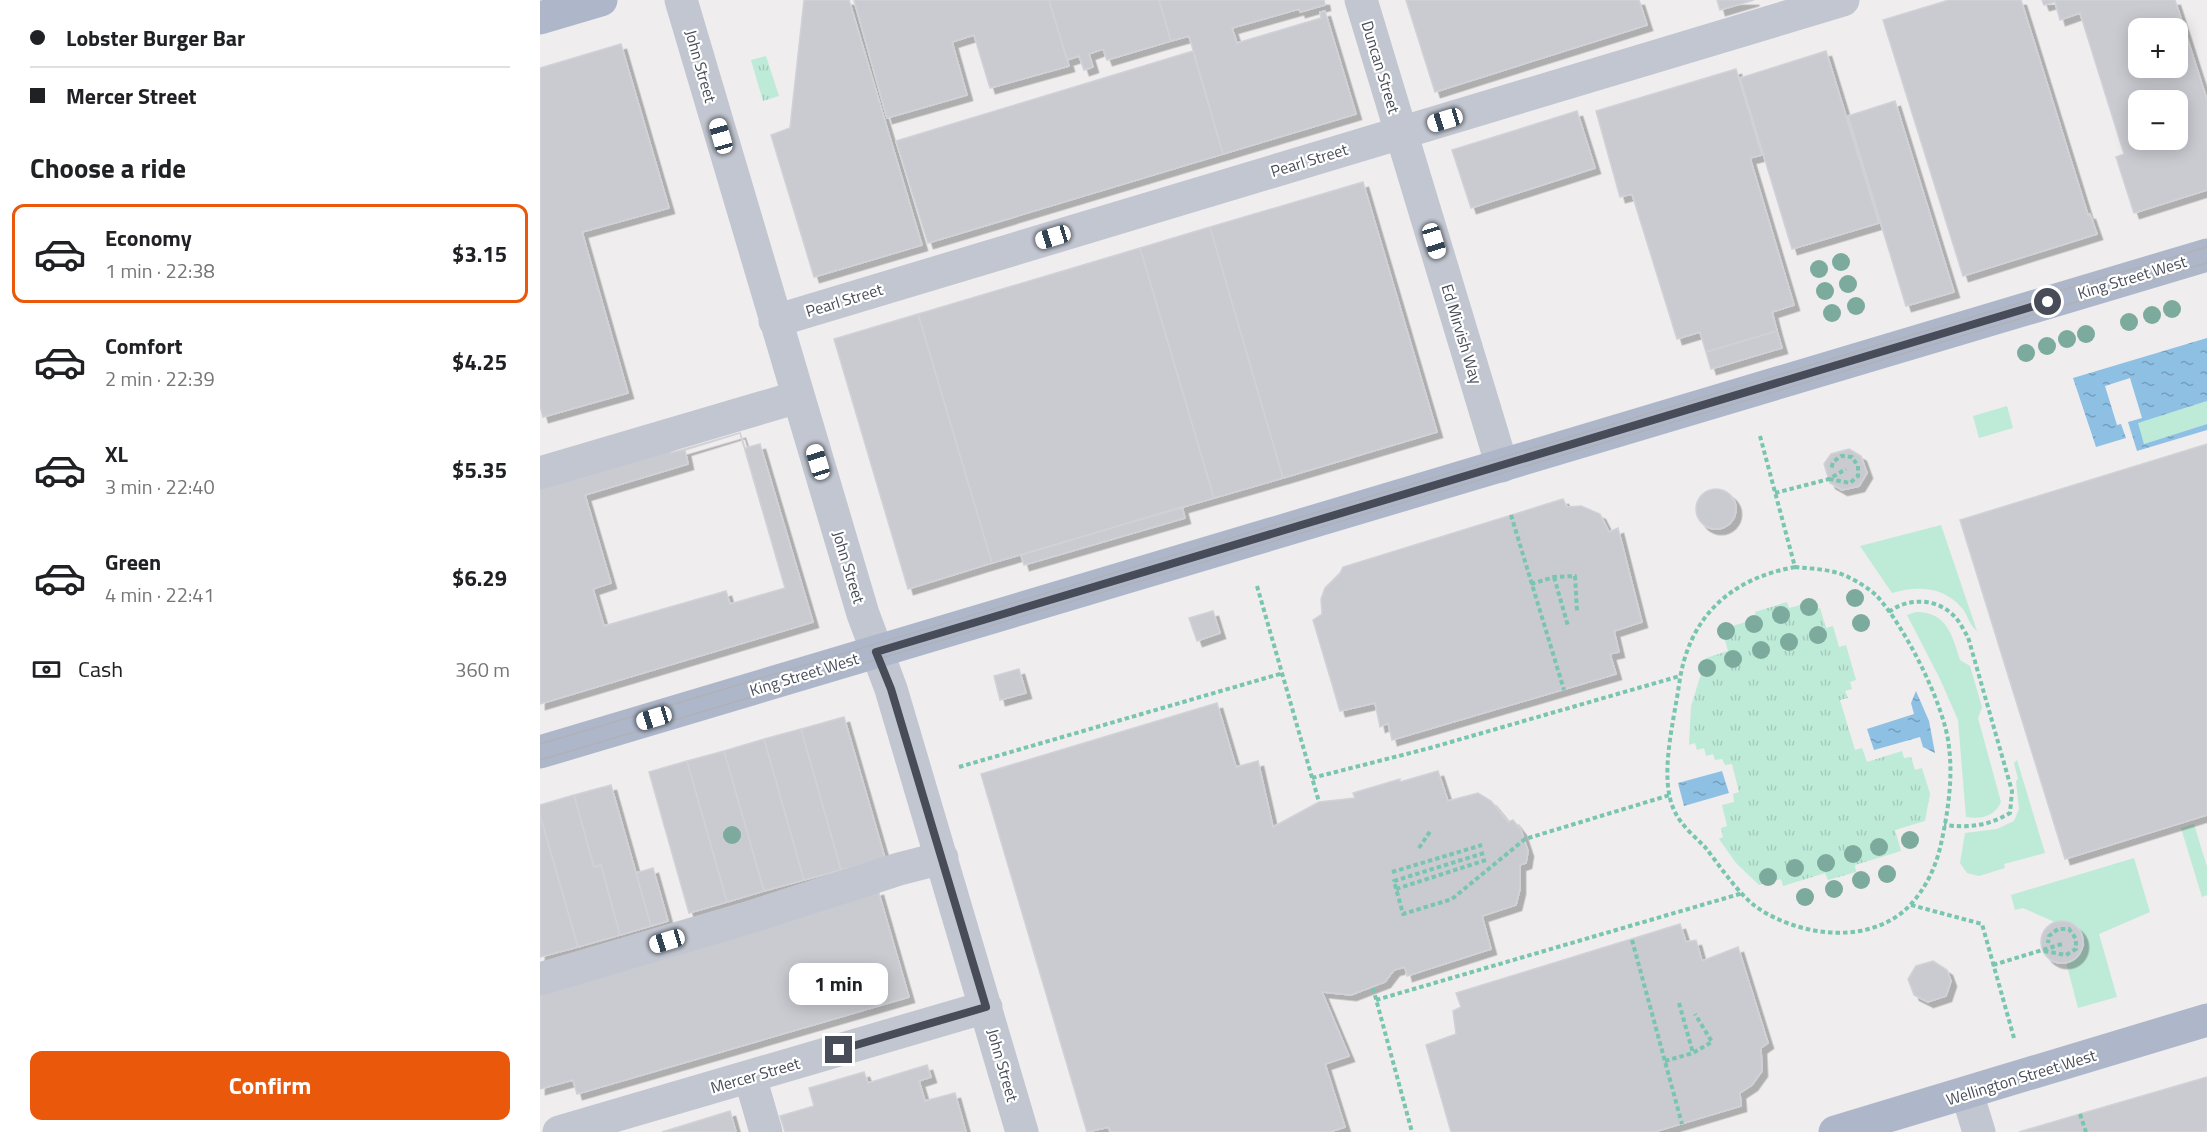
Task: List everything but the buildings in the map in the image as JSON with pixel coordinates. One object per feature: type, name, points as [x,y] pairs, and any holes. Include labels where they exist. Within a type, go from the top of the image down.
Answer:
[{"type":"main road","points":[[540,18],[601,0]]},
{"type":"main road","name":"King Street West","points":[[540,752],[2207,255]]},
{"type":"main road","name":"Wellington Street West","points":[[1835,1132],[2207,1020]]},
{"type":"street","name":"John Street","points":[[681,0],[775,321],[876,652],[891,689],[1022,1132]]},
{"type":"street","name":"Duncan Street","points":[[1361,0],[1401,133]]},
{"type":"street","name":"Pearl Street","points":[[775,321],[1843,0]]},
{"type":"street","name":"Ed Mirvish Way","points":[[1401,133],[1502,466]]},
{"type":"street","points":[[540,473],[798,397]]},
{"type":"street","points":[[540,979],[750,917],[899,869],[942,858]]},
{"type":"street","name":"Mercer Street","points":[[559,1132],[986,1007]]},
{"type":"street","points":[[750,1077],[766,1132]]},
{"type":"street","points":[[1967,1093],[1979,1132]]},
{"type":"path","points":[[1760,436],[1795,567]]},
{"type":"path","points":[[1828,479],[1850,483],[1858,476],[1858,466],[1852,457],[1841,456],[1833,462],[1831,470]]},
{"type":"path","points":[[1775,493],[1828,479],[1846,469]]},
{"type":"path","points":[[1511,515],[1564,690]]},
{"type":"path","points":[[1795,567],[1824,569],[1848,576],[1874,594],[1889,612],[1929,682],[1949,744],[1949,795],[1930,879],[1911,905],[1875,926],[1831,932],[1790,925],[1754,905],[1675,812],[1666,780],[1680,676],[1687,651],[1709,610],[1727,593],[1771,572],[1795,567]]},
{"type":"path","points":[[1531,584],[1554,577],[1575,576],[1578,610]]},
{"type":"path","points":[[1554,577],[1568,626]]},
{"type":"path","points":[[1257,586],[1320,802]]},
{"type":"path","points":[[1889,612],[1899,604],[1917,602],[1939,604],[1956,617],[1968,637],[2012,791],[2010,813],[1993,823],[1966,828],[1944,825]]},
{"type":"path","points":[[959,767],[1283,673]]},
{"type":"path","points":[[1312,778],[1430,748],[1680,676]]},
{"type":"path","points":[[1484,853],[1395,881],[1403,914],[1452,899],[1525,838],[1670,795]]},
{"type":"path","points":[[1419,848],[1431,831]]},
{"type":"path","points":[[1392,872],[1482,845]]},
{"type":"path","points":[[1396,889],[1486,860]]},
{"type":"path","points":[[1376,1000],[1743,893]]},
{"type":"path","points":[[1911,905],[1982,924],[2014,1038]]},
{"type":"path","points":[[2044,951],[2066,955],[2076,949],[2076,939],[2069,930],[2058,929],[2049,936],[2048,943]]},
{"type":"path","points":[[1632,940],[1682,1124]]},
{"type":"path","points":[[1993,965],[2062,944]]},
{"type":"path","points":[[1373,988],[1412,1132]]},
{"type":"path","points":[[1678,1003],[1693,1053]]},
{"type":"path","points":[[1665,1061],[1693,1053],[1712,1042],[1695,1014]]},
{"type":"path","points":[[2080,1114],[2086,1132]]},
{"type":"green space","points":[[766,56],[779,96],[763,101],[751,60]]},
{"type":"green space","points":[[2207,401],[2207,424],[2144,444],[2137,423]]},
{"type":"green space","points":[[2007,406],[2013,428],[1979,438],[1973,416]]},
{"type":"green space","points":[[1941,525],[1977,631],[1962,608],[1947,595],[1920,589],[1892,593],[1860,546]]},
{"type":"green space","points":[[1787,602],[1789,608],[1811,602],[1813,609],[1820,608],[1826,628],[1833,626],[1839,647],[1846,645],[1856,680],[1850,682],[1852,689],[1845,691],[1848,698],[1840,700],[1855,750],[1862,748],[1867,762],[1902,751],[1904,758],[1911,757],[1915,770],[1922,768],[1930,794],[1925,821],[1895,830],[1901,851],[1855,865],[1856,872],[1828,880],[1825,873],[1783,886],[1781,879],[1759,885],[1736,863],[1719,839],[1723,837],[1721,828],[1727,826],[1722,805],[1734,802],[1733,794],[1739,792],[1732,764],[1725,765],[1722,759],[1715,760],[1713,754],[1706,756],[1704,748],[1697,750],[1695,743],[1689,745],[1691,706],[1706,658],[1728,651],[1722,629],[1756,619],[1755,612]]},
{"type":"green space","points":[[1916,612],[1935,616],[1947,627],[1960,660],[1970,666],[1982,707],[1978,718],[2001,802],[1995,811],[1987,816],[1966,817],[1958,720],[1907,615]]},
{"type":"green space","points":[[2017,760],[2045,853],[2004,864],[2005,868],[1979,876],[1967,873],[1960,863],[1965,833],[1997,829],[2014,821],[2019,809],[2016,781],[2018,779],[2014,763]]},
{"type":"green space","points":[[2194,824],[2207,867],[2207,895],[2202,897],[2181,828]]},
{"type":"green space","points":[[2134,858],[2150,912],[2099,934],[2117,997],[2078,1008],[2066,962],[2077,958],[2085,945],[2079,928],[2063,921],[2057,923],[2023,908],[2015,910],[2011,895]]},
{"type":"water","points":[[2207,338],[2207,401],[2138,423],[2144,444],[2207,424],[2207,430],[2137,451],[2128,422],[2142,418],[2130,378],[2105,386],[2117,425],[2121,424],[2126,438],[2096,447],[2073,378]]},
{"type":"water","points":[[1916,691],[1929,721],[1935,753],[1923,747],[1920,737],[1874,750],[1867,729],[1914,714],[1911,703]]},
{"type":"water","points":[[1722,771],[1729,793],[1684,806],[1678,783]]},
{"type":"tram line","points":[[540,744],[2207,247]]},
{"type":"tram line","points":[[540,760],[2207,263]]},
{"type":"route","points":[[839,1050],[986,1007],[891,689],[876,652],[2048,302]]}]
